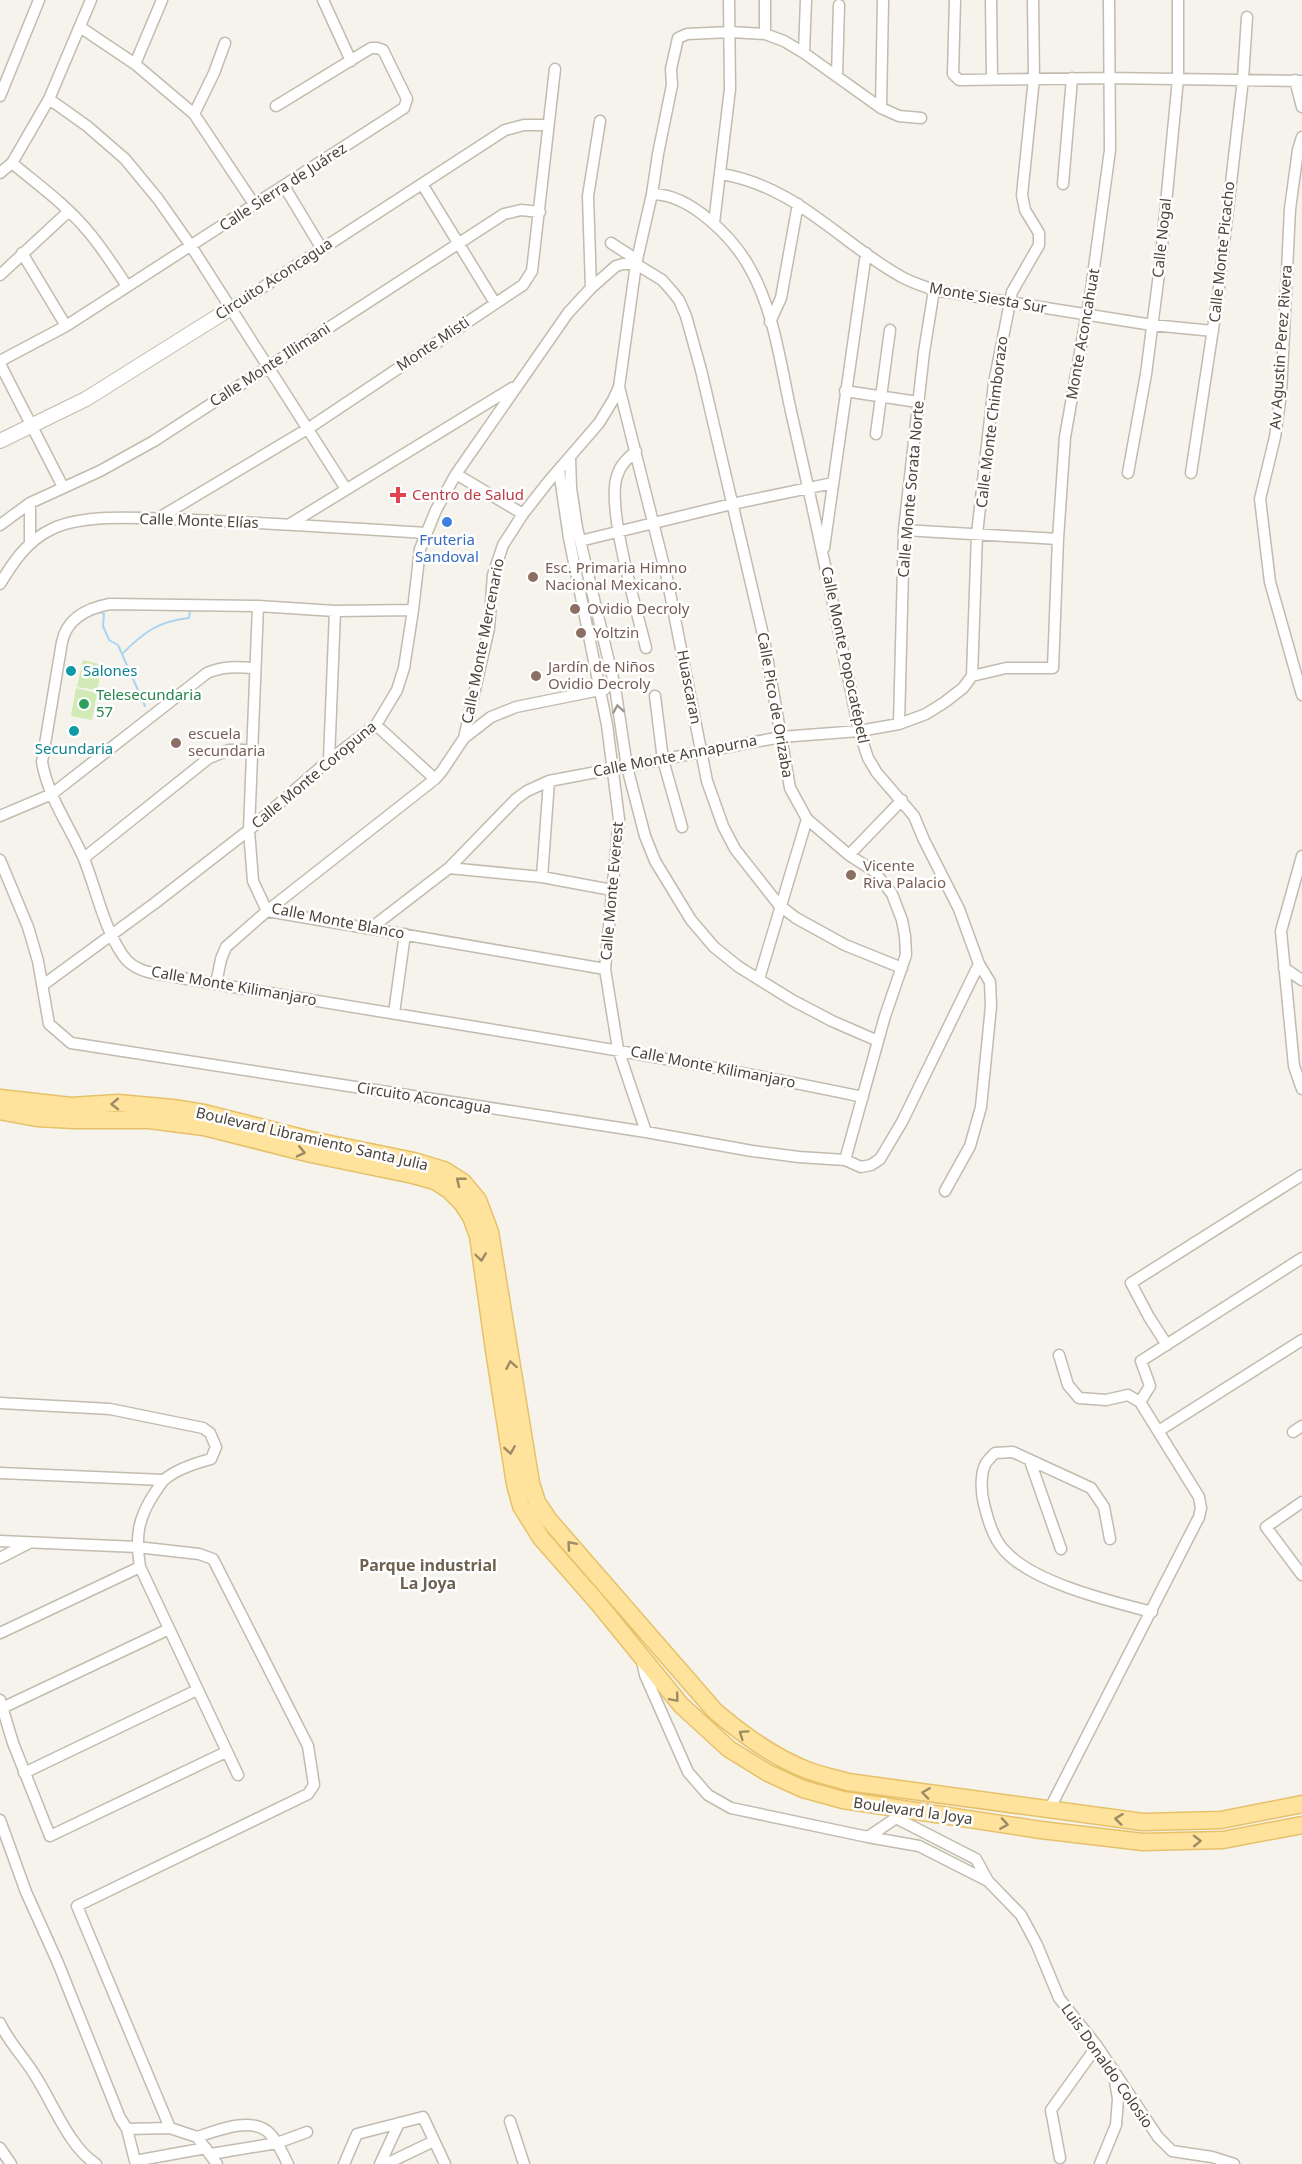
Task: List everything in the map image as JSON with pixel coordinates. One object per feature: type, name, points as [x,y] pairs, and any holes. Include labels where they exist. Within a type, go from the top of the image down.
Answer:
[{"type":"main road","name":"Boulevard Libramiento Santa Julia","points":[[0,1098],[72,1106],[118,1103],[146,1105],[204,1113],[311,1140],[414,1161],[444,1170],[463,1182],[478,1200],[490,1232],[531,1482],[537,1502],[549,1520],[609,1590]]},
{"type":"main road","name":"Boulevard Libramiento Santa Julia","points":[[0,1111],[46,1118],[149,1120],[204,1127],[311,1155],[413,1175],[435,1181],[449,1190],[471,1216],[478,1236],[506,1428],[521,1506],[541,1538],[598,1603]]},
{"type":"main road","name":"Boulevard la Joya","points":[[609,1590],[715,1711],[739,1732],[806,1770],[848,1782],[1143,1822],[1221,1820],[1302,1804]]},
{"type":"main road","name":"Boulevard la Joya","points":[[598,1603],[681,1705],[709,1732],[729,1749],[768,1773],[803,1789],[899,1813],[1143,1842],[1223,1840],[1302,1825]]},
{"type":"street","points":[[0,96],[39,0]]},
{"type":"street","points":[[0,173],[12,163],[48,99],[91,0]]},
{"type":"street","points":[[135,64],[162,0]]},
{"type":"street","points":[[324,0],[351,61]]},
{"type":"street","points":[[714,224],[730,89],[729,0]]},
{"type":"street","points":[[765,0],[765,34]]},
{"type":"street","points":[[804,54],[806,0]]},
{"type":"street","points":[[881,108],[883,0]]},
{"type":"street","points":[[955,0],[953,74],[957,79],[1109,78],[1298,81],[1302,107]]},
{"type":"street","points":[[991,0],[992,79]]},
{"type":"street","name":"Calle Monte Chimborazo","points":[[972,676],[977,534],[994,383],[1012,292],[1039,245],[1039,233],[1025,210],[1022,195],[1034,78],[1033,0]]},
{"type":"street","name":"Monte Aconcahuat","points":[[972,676],[1006,668],[1053,668],[1065,437],[1087,315],[1110,150],[1109,0]]},
{"type":"street","name":"Calle Nogal","points":[[1128,473],[1146,374],[1160,266],[1178,79],[1178,0]]},
{"type":"street","points":[[837,76],[839,5]]},
{"type":"street","name":"Calle Monte Picacho","points":[[1191,472],[1213,331],[1243,79],[1247,17]]},
{"type":"street","points":[[80,27],[135,64],[194,114],[254,204]]},
{"type":"street","points":[[731,32],[765,34],[783,41],[881,108],[899,116],[921,118]]},
{"type":"street","name":"Calle Monte Mercenario","points":[[216,984],[220,959],[226,947],[267,911],[435,779],[464,738],[489,628],[493,575],[504,545],[523,514],[599,423],[619,387],[637,262],[672,85],[671,69],[678,38],[687,34],[731,32]]},
{"type":"street","points":[[194,114],[214,73],[225,43]]},
{"type":"street","name":"Calle Sierra de Juárez","points":[[0,362],[66,326],[284,186],[404,108],[407,99],[382,50],[371,48],[276,106]]},
{"type":"street","name":"Monte Misti","points":[[156,519],[309,428],[523,285],[532,271],[555,69]]},
{"type":"street","points":[[1063,184],[1072,78]]},
{"type":"street","points":[[48,99],[87,126],[141,175],[191,246],[346,489]]},
{"type":"street","points":[[591,288],[588,196],[600,121]]},
{"type":"street","name":"Circuito Aconcagua","points":[[0,441],[86,399],[505,130],[524,125],[548,125]]},
{"type":"street","name":"Av Agustin Perez Rivera","points":[[1302,137],[1298,150],[1290,209],[1281,394],[1275,437],[1260,499],[1270,582],[1302,695]]},
{"type":"street","points":[[12,163],[86,228],[106,253],[127,286]]},
{"type":"street","name":"Monte Siesta Sur","points":[[721,174],[755,181],[798,204],[901,277],[934,290],[1152,325],[1213,331]]},
{"type":"street","points":[[422,184],[495,303]]},
{"type":"street","points":[[284,186],[322,249]]},
{"type":"street","name":"Calle Monte Popocatépetl","points":[[652,194],[664,194],[679,200],[714,224],[741,254],[762,295],[808,487],[860,731],[868,758],[877,773],[914,816],[959,909],[979,964],[990,982],[991,1006],[981,1107],[970,1146],[945,1191]]},
{"type":"street","points":[[770,322],[781,298],[798,204]]},
{"type":"street","points":[[0,275],[69,211]]},
{"type":"street","name":"Calle Monte Illimani","points":[[0,525],[30,504],[145,447],[459,242],[512,211],[540,212]]},
{"type":"street","points":[[610,243],[637,262]]},
{"type":"street","points":[[22,253],[66,326]]},
{"type":"street","points":[[823,557],[866,253]]},
{"type":"street","name":"Calle Monte Coropuna","points":[[43,985],[249,830],[328,760],[375,725],[398,690],[408,652],[420,549],[425,533],[456,474],[568,313],[591,288],[616,267],[637,262]]},
{"type":"street","name":"Calle Pico de Orizaba","points":[[637,262],[672,290],[686,316],[701,370],[764,639],[790,788],[807,819],[849,855],[874,872],[892,894],[902,920],[906,955],[878,1041],[845,1160]]},
{"type":"street","name":"Calle Monte Sorata Norte","points":[[899,724],[904,530],[918,402],[934,290]]},
{"type":"street","points":[[876,434],[890,330]]},
{"type":"street","points":[[0,362],[63,487]]},
{"type":"street","points":[[290,524],[516,386]]},
{"type":"street","name":"Huascaran","points":[[619,387],[668,578],[707,780],[723,826],[742,858],[781,907],[796,918],[845,945],[902,968]]},
{"type":"street","points":[[845,391],[918,402]]},
{"type":"street","points":[[636,451],[621,465],[613,494],[619,531],[646,648]]},
{"type":"street","points":[[570,458],[571,488],[580,541],[615,687],[627,767],[645,836],[655,861],[691,920],[714,947],[739,967],[832,1021],[878,1041]]},
{"type":"street","name":"Calle Monte Everest","points":[[559,470],[569,538],[613,768],[619,819],[605,969],[618,1049],[646,1132]]},
{"type":"street","points":[[456,474],[523,514]]},
{"type":"street","points":[[580,541],[732,504],[833,483]]},
{"type":"street","points":[[30,504],[30,543]]},
{"type":"street","name":"Calle Monte Elías","points":[[0,584],[15,560],[30,543],[51,529],[70,522],[156,519],[290,524],[425,533]]},
{"type":"street","points":[[904,530],[1058,539]]},
{"type":"street","name":"Calle Monte Kilimanjaro","points":[[413,610],[335,611],[258,606],[110,604],[95,607],[72,621],[63,634],[42,762],[45,780],[84,858],[112,935],[124,957],[139,969],[216,984],[618,1049],[863,1097]]},
{"type":"street","name":"Calle Monte Blanco","points":[[258,606],[249,830],[254,881],[267,911],[605,969]]},
{"type":"street","points":[[328,760],[335,611]]},
{"type":"street","points":[[0,816],[52,794],[207,673],[230,666],[255,668]]},
{"type":"street","name":"Calle Monte Annapurna","points":[[370,928],[448,868],[516,799],[549,781],[781,736],[860,731],[899,724],[926,714],[945,702],[963,688],[972,676]]},
{"type":"street","points":[[464,738],[491,717],[516,707],[615,687]]},
{"type":"street","points":[[655,696],[663,760],[682,827]]},
{"type":"street","points":[[375,725],[435,779]]},
{"type":"street","points":[[84,858],[209,758],[229,750],[252,750]]},
{"type":"street","points":[[542,877],[549,781]]},
{"type":"street","points":[[849,855],[902,800]]},
{"type":"street","points":[[759,979],[807,819]]},
{"type":"street","points":[[1302,856],[1281,931],[1294,1066],[1302,1089]]},
{"type":"street","name":"Circuito Aconcagua","points":[[0,860],[28,927],[43,985],[45,1010],[49,1024],[71,1043],[799,1157],[845,1160]]},
{"type":"street","points":[[448,868],[542,877],[612,890]]},
{"type":"street","points":[[394,1013],[405,934]]},
{"type":"street","points":[[845,1160],[861,1167],[871,1165],[880,1158],[903,1122],[979,964]]},
{"type":"street","points":[[1284,968],[1302,980]]},
{"type":"street","points":[[1167,1345],[1131,1283],[1302,1174]]},
{"type":"street","points":[[1140,1402],[1150,1386],[1141,1361],[1302,1258]]},
{"type":"street","points":[[1160,1430],[1302,1340]]},
{"type":"street","points":[[1049,1810],[1152,1612],[1199,1517],[1201,1508],[1199,1497],[1160,1430],[1140,1402],[1128,1395],[1106,1400],[1079,1398],[1068,1385],[1059,1355]]},
{"type":"street","points":[[0,1403],[110,1409],[203,1428],[210,1433],[216,1448],[211,1459],[192,1465],[164,1480],[150,1499],[140,1519],[137,1547],[140,1567],[238,1775]]},
{"type":"street","points":[[1110,1539],[1104,1506],[1091,1488],[1013,1452],[995,1453],[986,1463],[982,1474],[983,1500],[988,1517],[1003,1549],[1018,1563],[1050,1579],[1101,1598],[1152,1612]]},
{"type":"street","points":[[1030,1461],[1061,1549]]},
{"type":"street","points":[[0,1473],[164,1480]]},
{"type":"street","points":[[1302,1502],[1266,1527],[1302,1575]]},
{"type":"street","points":[[0,1541],[137,1547],[199,1554],[213,1559],[308,1746],[314,1785],[308,1794],[77,1906],[170,2128]]},
{"type":"street","points":[[0,1558],[31,1542]]},
{"type":"street","points":[[0,1633],[140,1567]]},
{"type":"street","points":[[169,1629],[1,1704],[24,1773],[50,1836],[226,1752]]},
{"type":"street","name":"Luis Donaldo Colosio","points":[[642,1658],[645,1675],[688,1772],[708,1795],[731,1808],[919,1846],[988,1881],[1021,1915],[1037,1944],[1059,1998],[1096,2046],[1158,2137],[1172,2151],[1212,2157],[1234,2164]]},
{"type":"street","points":[[24,1773],[197,1690]]},
{"type":"street","points":[[868,1837],[899,1813],[976,1859],[988,1881]]},
{"type":"street","points":[[0,1820],[26,1892],[120,2118],[127,2129],[135,2161],[211,2156],[277,2143],[307,2132]]},
{"type":"street","points":[[0,2023],[4,2033],[36,2075],[65,2130],[96,2164]]},
{"type":"street","points":[[1060,2158],[1051,2110],[1096,2046]]},
{"type":"street","points":[[1100,2164],[1116,2125],[1118,2099],[1113,2070]]},
{"type":"street","points":[[344,2164],[357,2134],[423,2117],[445,2164]]},
{"type":"street","points":[[510,2121],[524,2164]]},
{"type":"street","points":[[380,2164],[399,2124]]},
{"type":"street","points":[[197,2137],[228,2127],[256,2127],[267,2131],[277,2143],[288,2164]]},
{"type":"street","points":[[127,2129],[170,2128],[197,2137],[211,2156]]},
{"type":"street","points":[[386,2164],[434,2141]]},
{"type":"street","points":[[0,2148],[11,2164]]},
{"type":"green space","name":"Telesecundaria 57","points":[[83,660],[103,665],[97,690],[77,687]]},
{"type":"green space","name":"Telesecundaria 57","points":[[76,688],[97,693],[92,720],[71,716]]},
{"type":"waterway","points":[[122,654],[152,629],[168,622],[189,618],[190,610]]},
{"type":"waterway","points":[[98,611],[104,614],[103,626],[109,640],[118,645],[145,706]]},
{"type":"place","name":"Centro de Salud","points":[[398,495]]},
{"type":"place","name":"Fruteria Sandoval","points":[[447,522]]},
{"type":"place","name":"Esc. Primaria Himno Nacional Mexicano.","points":[[533,577]]},
{"type":"place","name":"Ovidio Decroly","points":[[575,609]]},
{"type":"place","name":"Yoltzin","points":[[581,633]]},
{"type":"place","name":"Salones","points":[[71,671]]},
{"type":"place","name":"Jardín de Niños Ovidio Decroly","points":[[536,676]]},
{"type":"place","name":"Telesecundaria 57","points":[[84,704]]},
{"type":"place","name":"Secundaria","points":[[74,731]]},
{"type":"place","name":"escuela secundaria","points":[[176,743]]},
{"type":"place","name":"Vicente Riva Palacio","points":[[851,875]]},
{"type":"district","name":"Parque industrial La Joya","points":[[428,1574]]}]
